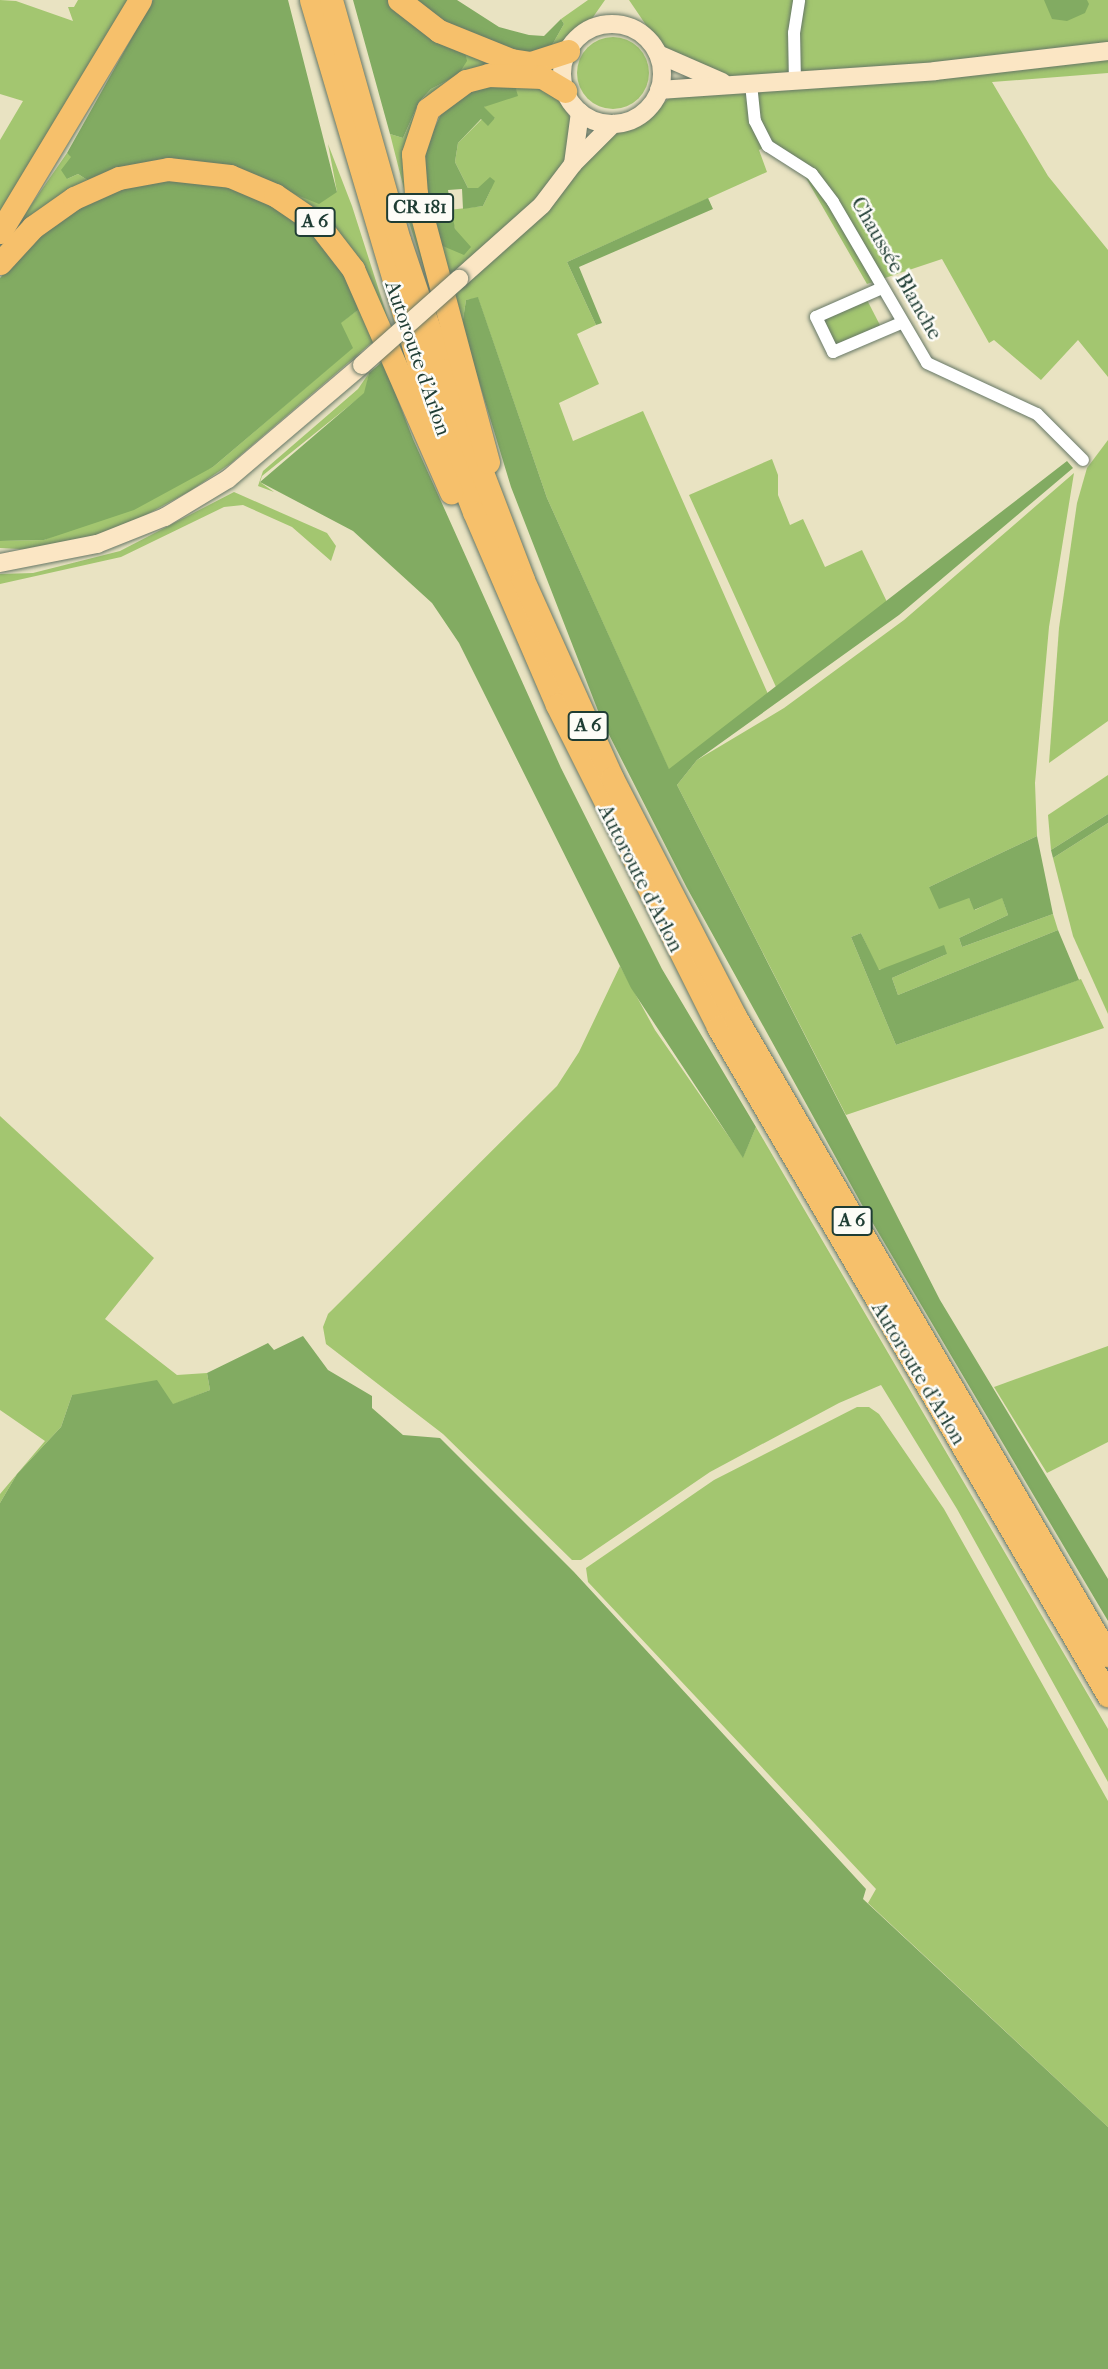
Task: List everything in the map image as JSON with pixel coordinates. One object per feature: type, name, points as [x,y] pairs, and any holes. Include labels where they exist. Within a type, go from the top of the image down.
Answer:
[{"type":"highway","points":[[0,232],[140,0]]},
{"type":"highway","name":"Autoroute d'Arlon","points":[[311,0],[424,381],[504,585],[616,830],[718,1027],[1108,1695]]},
{"type":"highway","name":"Autoroute d'Arlon","points":[[331,0],[399,240],[485,487],[612,778],[723,995],[1108,1655]]},
{"type":"highway","points":[[399,0],[439,31],[511,60],[531,63],[568,51]]},
{"type":"highway","name":"CR 181","points":[[485,487],[489,454],[416,194],[413,154],[428,109],[466,81],[488,75],[542,77],[565,91]]},
{"type":"highway","name":"A 6","points":[[0,263],[33,227],[74,198],[119,178],[168,169],[230,176],[275,195],[319,225],[353,269],[472,541],[504,585]]},
{"type":"main road","points":[[613,124],[580,112],[565,91],[563,64],[568,51],[588,30],[616,24],[641,33],[658,54],[682,68],[728,84]]},
{"type":"main road","points":[[659,90],[728,84],[795,83],[1108,51]]},
{"type":"main road","points":[[0,564],[97,544],[176,511],[258,456],[542,205],[573,164],[613,124],[641,114],[659,90],[658,54]]},
{"type":"main road","points":[[573,164],[580,112]]},
{"type":"street","points":[[795,83],[794,33],[799,0]]},
{"type":"street","name":"Chaussée Blanche","points":[[751,83],[755,121],[768,145],[811,174],[833,202],[901,323],[927,363],[1026,407],[1083,460]]},
{"type":"street","points":[[882,288],[816,317],[833,352],[901,323]]},
{"type":"green space","points":[[0,0],[16,1],[73,21],[68,7],[74,7],[78,0],[129,0],[0,218],[0,140],[23,101],[0,94]]},
{"type":"green space","points":[[153,0],[288,0],[337,192],[319,204],[233,169],[89,181],[78,174],[67,179],[61,170],[71,157],[67,153]]},
{"type":"green space","points":[[353,0],[391,0],[465,52],[467,61],[458,75],[431,89],[419,102],[403,138],[390,134]]},
{"type":"green space","points":[[410,0],[457,0],[499,27],[529,35],[544,36],[561,19],[564,24],[547,54],[535,55],[471,38]]},
{"type":"green space","points":[[588,0],[605,0],[591,20],[547,54],[564,24],[561,19]]},
{"type":"green space","points":[[629,0],[1108,0],[1108,73],[992,82],[1048,176],[1108,250],[1108,377],[1078,340],[1041,380],[994,340],[989,343],[942,259],[867,284],[806,178],[768,146],[759,150],[767,172],[567,262],[596,325],[577,334],[599,384],[559,403],[573,441],[643,411],[768,694],[669,770],[547,498],[478,298],[466,300],[462,326],[438,244],[455,229],[449,210],[483,206],[491,189],[468,188],[455,162],[458,143],[482,119],[495,119],[483,108],[514,82],[542,83],[558,93],[572,122],[573,163],[608,135],[638,125],[680,89],[726,84],[665,53]]},
{"type":"green space","points":[[1044,0],[1087,0],[1089,4],[1085,13],[1067,21],[1052,19]]},
{"type":"green space","points":[[613,37],[633,43],[643,53],[649,73],[643,93],[633,103],[613,109],[593,103],[583,93],[577,73],[583,53],[593,43]]},
{"type":"green space","points":[[465,52],[517,68],[433,94],[438,313],[400,194],[405,193],[390,134],[403,138],[419,103],[431,89],[458,75]]},
{"type":"green space","points":[[514,82],[518,96],[484,107],[495,118],[488,126],[481,119],[458,143],[455,162],[468,188],[478,188],[490,177],[495,181],[483,206],[463,209],[462,189],[448,190],[455,229],[471,247],[464,255],[438,244],[425,191],[422,154],[444,108],[471,89]]},
{"type":"green space","points":[[328,144],[352,206],[396,344],[280,189],[337,192]]},
{"type":"green space","points":[[67,153],[72,156],[67,179],[78,174],[89,181],[0,250]]},
{"type":"green space","points":[[170,178],[214,182],[256,196],[311,231],[340,265],[362,307],[341,323],[353,348],[213,467],[134,510],[44,540],[0,541],[0,278],[39,234],[106,191]]},
{"type":"green space","points":[[708,198],[713,209],[579,267],[602,323],[596,325],[567,262]]},
{"type":"green space","points":[[865,296],[883,331],[833,352],[816,317]]},
{"type":"green space","points":[[478,297],[547,498],[669,769],[1067,461],[1073,468],[899,615],[697,760],[677,785],[940,1300],[1108,1579],[1108,1621],[862,1205],[687,888],[602,721],[511,487],[462,326],[466,300]]},
{"type":"green space","points":[[362,307],[376,339],[230,464],[190,491],[122,528],[39,550],[0,548],[0,541],[44,540],[213,467],[352,348],[340,323]]},
{"type":"green space","points":[[383,361],[413,439],[561,768],[662,969],[756,1127],[743,1158],[631,988],[459,643],[432,603],[353,531],[260,482],[364,393],[369,373]]},
{"type":"green space","points":[[369,373],[365,393],[262,476],[260,482],[274,492],[258,486],[263,471],[358,389]]},
{"type":"green space","points":[[1108,440],[1108,721],[1049,763],[1059,628],[1077,503],[1087,468]]},
{"type":"green space","points":[[772,459],[778,475],[778,495],[790,525],[803,519],[825,567],[862,550],[887,602],[776,687],[689,495]]},
{"type":"green space","points":[[1074,473],[1049,627],[1035,783],[1037,836],[929,887],[969,898],[975,910],[1002,897],[1008,915],[959,938],[962,947],[1053,914],[1058,930],[898,995],[892,978],[947,954],[878,970],[861,933],[851,937],[896,1045],[1081,979],[1104,1028],[846,1115],[677,785],[697,760],[784,708],[904,620]]},
{"type":"green space","points":[[234,492],[327,533],[336,546],[331,561],[292,527],[243,505],[224,507],[121,557],[0,584],[0,574],[33,573],[120,551]]},
{"type":"green space","points":[[1108,775],[1108,814],[1051,850],[1048,815]]},
{"type":"green space","points":[[1108,814],[1108,823],[1053,858],[1051,850]]},
{"type":"green space","points":[[1108,823],[1108,1014],[1073,936],[1053,858]]},
{"type":"green space","points":[[1037,836],[1053,914],[962,947],[959,938],[1008,915],[1002,898],[974,910],[969,898],[939,909],[929,887]]},
{"type":"green space","points":[[1058,930],[1079,980],[896,1045],[851,937],[861,933],[879,970],[944,945],[947,954],[892,978],[898,995]]},
{"type":"green space","points":[[620,966],[655,1030],[743,1157],[756,1127],[1108,1729],[1108,1782],[957,1509],[881,1385],[839,1403],[710,1472],[581,1560],[572,1560],[443,1434],[326,1344],[323,1327],[328,1314],[557,1086],[579,1052]]},
{"type":"green space","points":[[0,1116],[154,1258],[105,1319],[177,1375],[207,1373],[210,1390],[172,1405],[72,1395],[61,1427],[17,1474],[0,1503],[0,1494],[45,1441],[0,1410]]},
{"type":"green space","points":[[303,1336],[328,1370],[372,1396],[372,1408],[403,1435],[440,1438],[574,1572],[866,1889],[863,1899],[1108,2127],[1108,2369],[0,2369],[0,1503],[17,1474],[61,1427],[72,1395],[157,1380],[173,1404],[210,1390],[207,1373],[268,1343],[274,1350]]},
{"type":"green space","points":[[1108,1346],[1108,1442],[1047,1473],[994,1387]]},
{"type":"green space","points":[[857,1407],[869,1407],[879,1414],[944,1509],[1108,1801],[1108,2127],[868,1903],[876,1889],[588,1582],[586,1568],[714,1480]]}]
